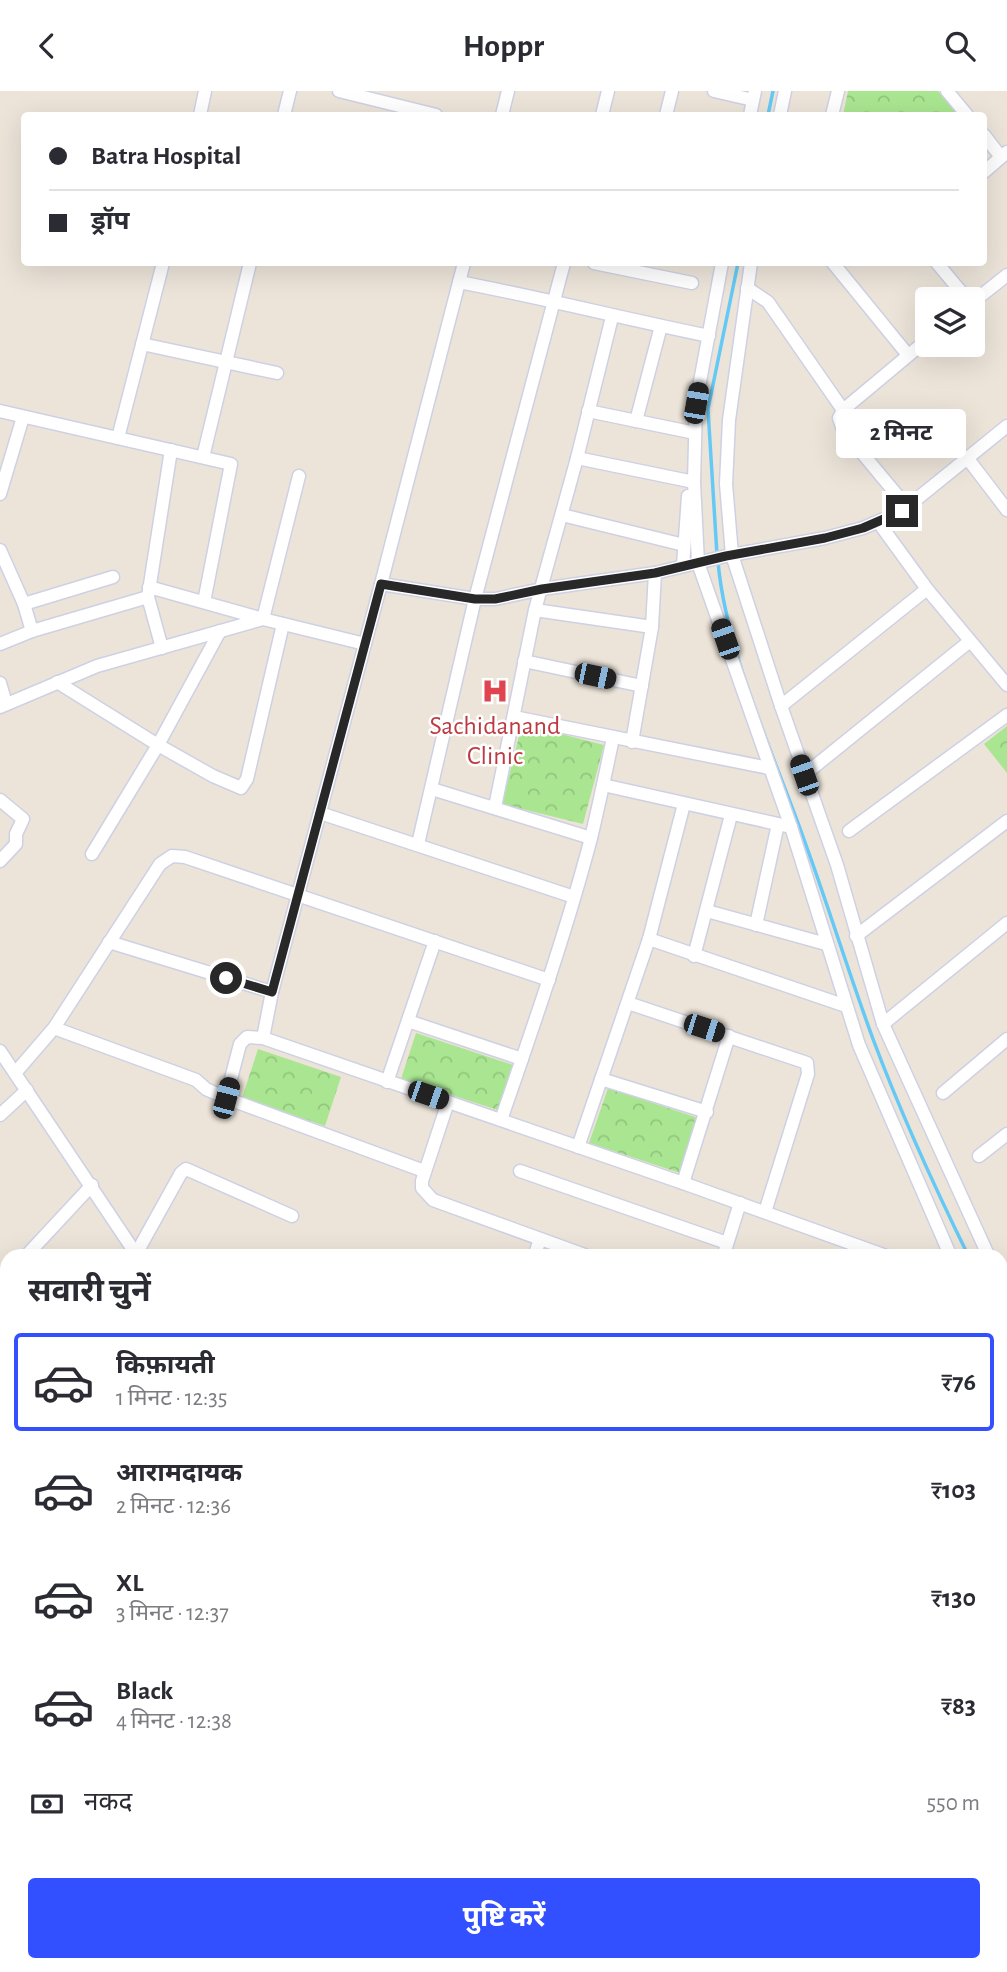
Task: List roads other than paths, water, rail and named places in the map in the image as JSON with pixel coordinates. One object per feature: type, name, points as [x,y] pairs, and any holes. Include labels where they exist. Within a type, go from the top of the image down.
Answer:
[{"type":"street","points":[[201,112],[205,91]]},
{"type":"street","points":[[285,112],[290,91]]},
{"type":"street","points":[[340,91],[395,110]]},
{"type":"street","points":[[503,112],[508,91]]},
{"type":"street","points":[[603,112],[608,91]]},
{"type":"street","points":[[667,112],[672,91]]},
{"type":"street","points":[[714,91],[754,95]]},
{"type":"street","points":[[781,112],[785,91]]},
{"type":"street","points":[[833,112],[838,91]]},
{"type":"street","points":[[947,91],[964,112]]},
{"type":"street","points":[[987,138],[1004,155],[987,169]]},
{"type":"street","points":[[118,438],[162,266]]},
{"type":"street","points":[[203,457],[249,266]]},
{"type":"street","points":[[263,1038],[272,992],[463,266]]},
{"type":"street","points":[[418,844],[475,599],[563,266]]},
{"type":"street","points":[[609,266],[692,283]]},
{"type":"street","points":[[683,566],[692,481],[696,403],[721,266]]},
{"type":"street","points":[[751,266],[729,420],[726,484],[729,556],[837,866],[883,1024],[985,1249]]},
{"type":"street","points":[[835,266],[908,355]]},
{"type":"street","points":[[940,266],[957,287]]},
{"type":"street","points":[[985,292],[1007,275]]},
{"type":"street","points":[[459,282],[553,300],[612,317],[709,336]]},
{"type":"street","points":[[747,288],[768,302],[843,410]]},
{"type":"street","points":[[495,807],[535,610],[578,458],[612,317]]},
{"type":"street","points":[[636,421],[661,326]]},
{"type":"street","points":[[142,344],[277,373]]},
{"type":"street","points":[[907,507],[843,430],[839,418],[843,410],[915,349]]},
{"type":"street","points":[[0,411],[226,461],[231,465],[204,602]]},
{"type":"street","points":[[588,411],[695,433]]},
{"type":"street","points":[[0,494],[23,417]]},
{"type":"street","points":[[381,584],[475,599],[495,599],[542,589],[655,573],[825,538],[879,523],[907,507],[1007,426]]},
{"type":"street","points":[[162,647],[149,592],[171,450]]},
{"type":"street","points":[[578,458],[692,481]]},
{"type":"street","points":[[968,459],[1007,510]]},
{"type":"street","points":[[263,619],[299,476]]},
{"type":"street","points":[[692,481],[700,562],[769,768],[785,825],[859,1045],[948,1249]]},
{"type":"street","points":[[562,515],[684,545]]},
{"type":"street","points":[[879,523],[927,589],[1007,685]]},
{"type":"street","points":[[0,550],[24,604],[32,631]]},
{"type":"street","points":[[632,742],[653,627],[655,573]]},
{"type":"street","points":[[24,604],[113,577]]},
{"type":"street","points":[[781,706],[927,589]]},
{"type":"street","points":[[0,644],[149,592],[204,602],[365,643]]},
{"type":"street","points":[[535,610],[653,627]]},
{"type":"street","points":[[0,683],[3,705],[97,666],[263,619]]},
{"type":"street","points":[[57,682],[158,745],[213,776],[242,788],[247,779],[283,624]]},
{"type":"street","points":[[92,854],[158,745],[220,631]]},
{"type":"street","points":[[804,775],[970,641]]},
{"type":"street","points":[[524,661],[642,686]]},
{"type":"street","points":[[849,831],[1007,715]]},
{"type":"street","points":[[514,717],[769,768]]},
{"type":"street","points":[[500,1120],[574,897],[591,838],[613,738]]},
{"type":"street","points":[[603,785],[785,825]]},
{"type":"street","points":[[432,789],[591,838]]},
{"type":"street","points":[[0,800],[23,819],[16,834],[16,844],[0,861]]},
{"type":"street","points":[[578,1147],[649,939],[684,804]]},
{"type":"street","points":[[320,813],[574,897]]},
{"type":"street","points":[[694,956],[731,815]]},
{"type":"street","points":[[856,936],[1007,821]]},
{"type":"street","points":[[756,925],[785,825]]},
{"type":"street","points":[[16,1072],[54,1028],[160,864],[172,856],[185,857],[549,979]]},
{"type":"street","points":[[707,911],[827,944]]},
{"type":"street","points":[[883,1024],[1007,923]]},
{"type":"street","points":[[649,939],[846,1006]]},
{"type":"street","points":[[387,1082],[435,941]]},
{"type":"street","points":[[109,942],[272,992]]},
{"type":"street","points":[[628,1003],[800,1059],[808,1066],[765,1212]]},
{"type":"street","points":[[408,1021],[522,1059]]},
{"type":"street","points":[[54,1028],[196,1080],[206,1089],[226,1098],[425,1171]]},
{"type":"street","points":[[683,1183],[729,1036]]},
{"type":"street","points":[[226,1098],[240,1044],[247,1037],[263,1038],[740,1203],[854,1249]]},
{"type":"street","points":[[943,1093],[1007,1039]]},
{"type":"street","points":[[0,1051],[133,1249]]},
{"type":"street","points":[[601,1079],[707,1112]]},
{"type":"street","points":[[0,1115],[27,1090]]},
{"type":"street","points":[[448,1102],[422,1188],[433,1200],[568,1249]]},
{"type":"street","points":[[979,1156],[1007,1134]]},
{"type":"street","points":[[140,1249],[181,1173],[186,1169],[292,1216]]},
{"type":"street","points":[[520,1171],[727,1243]]},
{"type":"street","points":[[32,1249],[92,1185]]},
{"type":"street","points":[[725,1249],[740,1203]]},
{"type":"street","points":[[537,1249],[540,1239]]},
{"type":"waterway","points":[[769,112],[773,91]]},
{"type":"waterway","points":[[717,555],[708,409],[737,266]]},
{"type":"waterway","points":[[718,562],[730,630],[740,665],[873,1039],[918,1149],[965,1249]]},
{"type":"place","name":"Sachidanand Clinic","points":[[495,691]]}]
